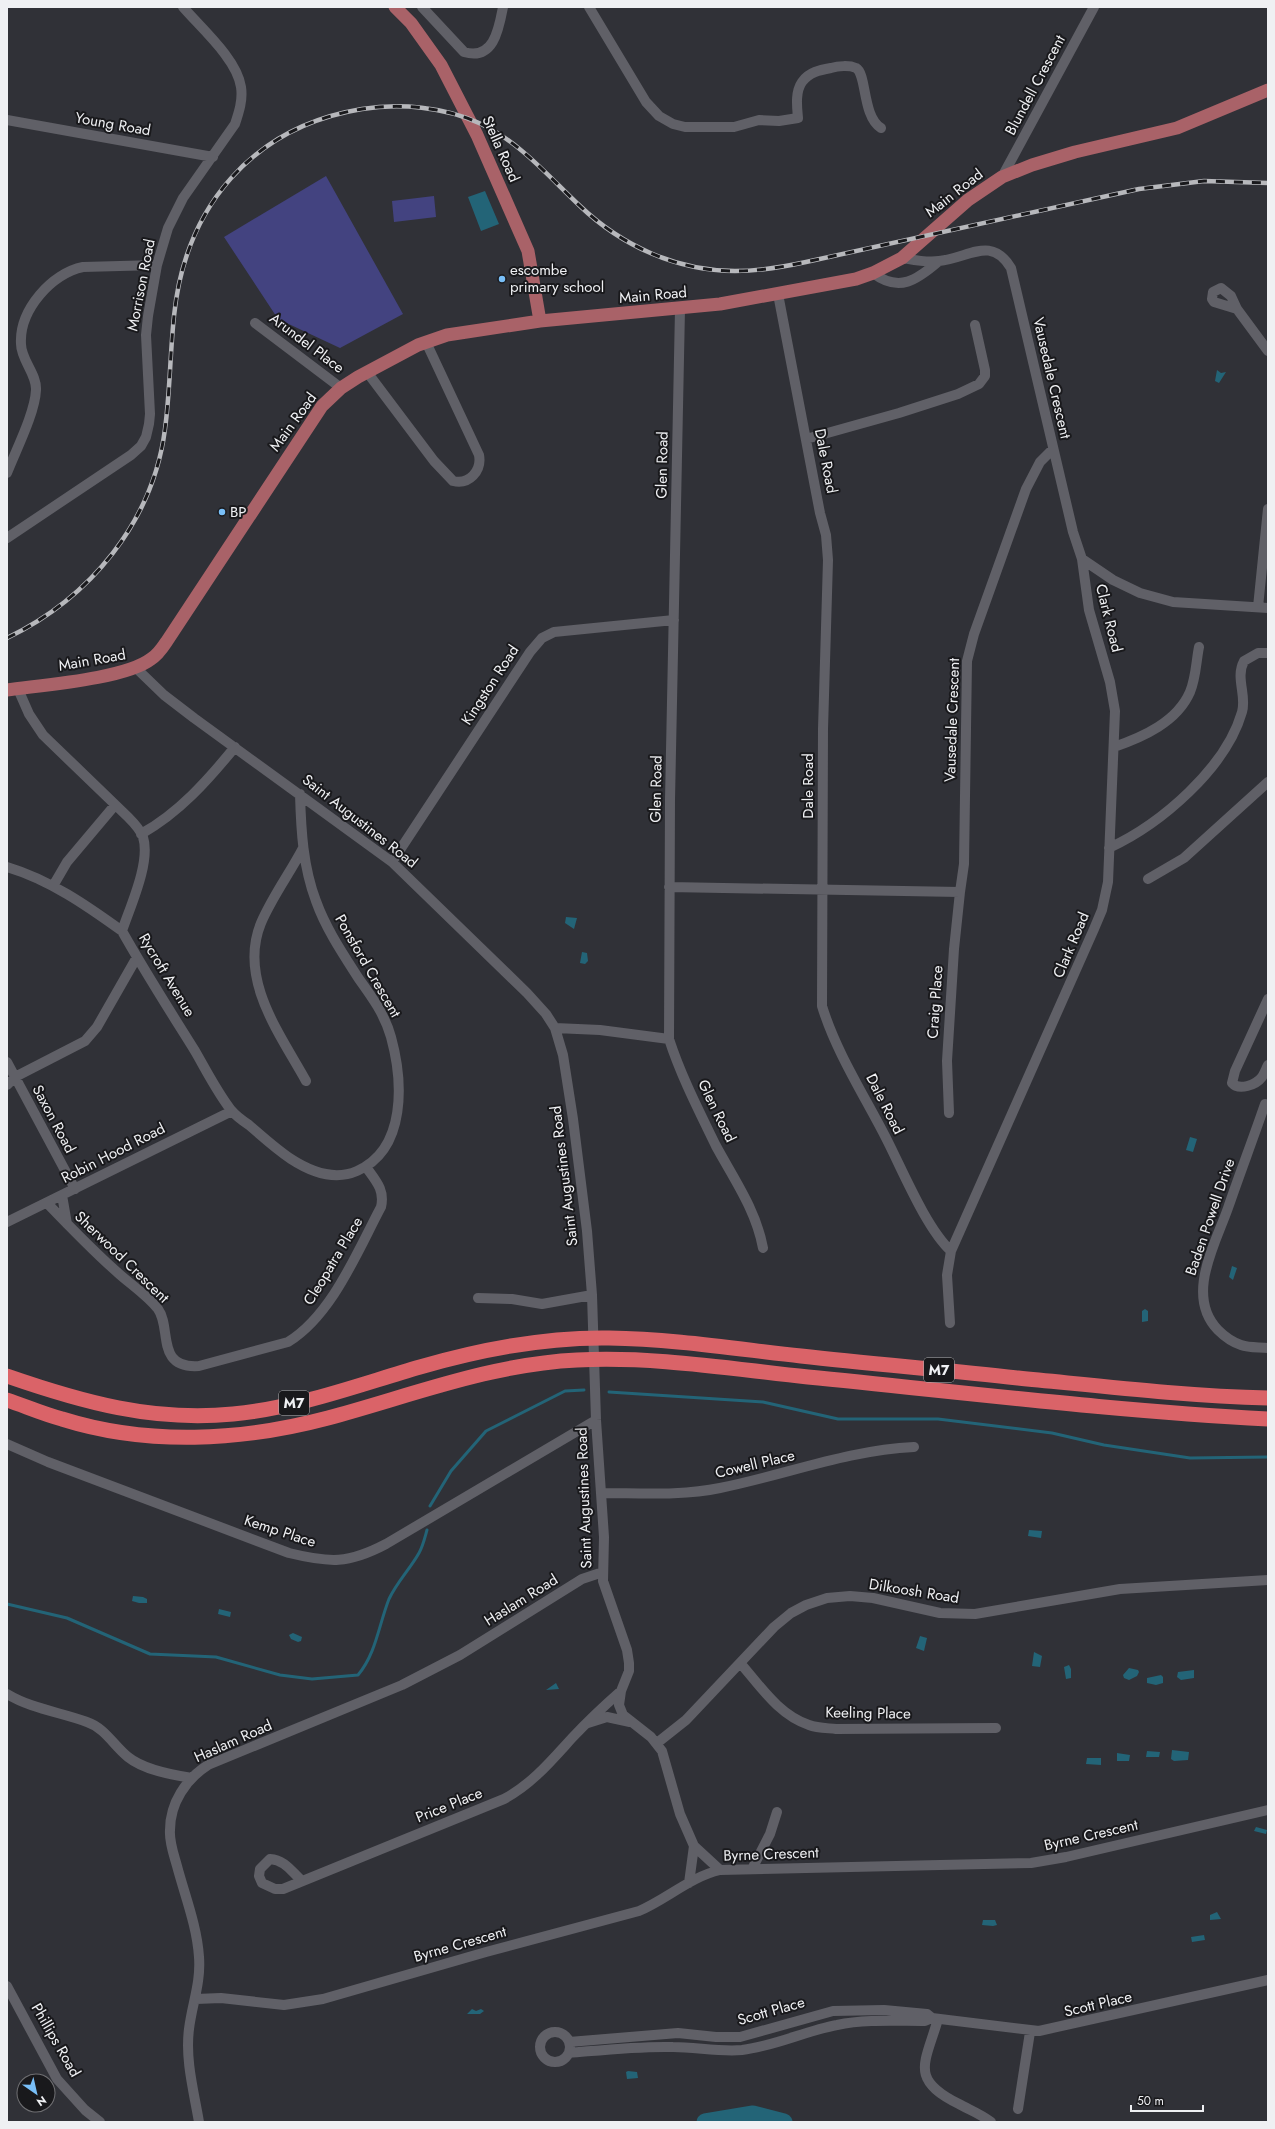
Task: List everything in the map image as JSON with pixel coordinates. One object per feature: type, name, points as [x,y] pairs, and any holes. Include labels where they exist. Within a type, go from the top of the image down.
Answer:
[{"type":"highway","name":"M7","points":[[7,1376],[66,1396],[104,1406],[138,1412],[187,1416],[232,1414],[272,1409],[320,1397],[420,1367],[497,1347],[579,1338],[611,1338],[705,1345],[1123,1389],[1268,1398]]},
{"type":"highway","name":"M7","points":[[7,1400],[64,1420],[122,1433],[177,1438],[228,1437],[282,1428],[328,1418],[438,1385],[492,1372],[541,1363],[578,1360],[611,1360],[690,1364],[1157,1412],[1268,1420]]},
{"type":"main road","name":"Stella Road","points":[[395,7],[428,46],[462,103],[477,135],[528,251],[540,321]]},
{"type":"main road","name":"Main Road","points":[[13,689],[103,676],[136,668],[152,659],[164,646],[314,416],[341,388],[367,372],[426,342],[466,330],[540,321],[680,309],[778,294],[838,283],[873,273],[902,258],[968,200],[1002,177],[1032,164],[1053,158],[1177,128],[1268,90]]},
{"type":"street","name":"Morrison Road","points":[[7,538],[131,455],[146,437],[150,414],[146,335],[157,265],[174,213],[235,124],[240,111],[241,87],[228,58],[183,7]]},
{"type":"street","points":[[422,7],[464,52],[472,55],[487,48],[493,42],[498,33],[503,7]]},
{"type":"street","points":[[589,7],[646,102],[659,116],[673,124],[685,127],[734,127],[759,120],[779,121],[798,118],[796,106],[799,89],[810,74],[833,67],[851,67],[855,68],[860,73],[870,112],[875,122],[881,128]]},
{"type":"street","name":"Blundell Crescent","points":[[1002,177],[1094,7]]},
{"type":"street","name":"Young Road","points":[[7,120],[213,157]]},
{"type":"street","name":"Vausedale Crescent","points":[[902,258],[939,261],[985,250],[995,251],[1005,258],[1012,268],[1053,450],[1040,462],[1026,489],[974,634],[967,661],[964,864],[960,892]]},
{"type":"street","name":"Vausedale Crescent","points":[[873,273],[886,282],[898,284],[919,276],[939,261]]},
{"type":"street","points":[[7,472],[34,403],[36,388],[20,344],[26,318],[42,292],[58,277],[74,269],[83,267],[157,265]]},
{"type":"street","name":"Dale Road","points":[[778,294],[826,535],[828,560],[823,729],[822,1006],[826,1019],[922,1209],[940,1238],[951,1251]]},
{"type":"street","name":"Glen Road","points":[[680,309],[669,887],[669,1039],[677,1063],[703,1118],[752,1211],[760,1231],[764,1248]]},
{"type":"street","points":[[1238,309],[1268,351]]},
{"type":"street","name":"Arundel Place","points":[[255,323],[341,388]]},
{"type":"street","points":[[806,439],[899,414],[958,394],[979,384],[985,376],[985,370],[975,325]]},
{"type":"street","points":[[367,372],[434,461],[454,481],[466,481],[476,473],[479,467],[479,456],[426,342]]},
{"type":"street","name":"Clark Road","points":[[950,1323],[947,1275],[951,1251],[1102,910],[1108,882],[1114,747],[1113,695],[1089,610],[1082,559],[1073,532],[1053,450]]},
{"type":"street","points":[[1082,559],[1113,580],[1157,600],[1204,605],[1263,607],[1268,509]]},
{"type":"street","name":"Kingston Road","points":[[392,862],[530,652],[542,638],[554,632],[674,620]]},
{"type":"street","points":[[1114,747],[1135,740],[1154,730],[1169,719],[1180,708],[1189,693],[1194,676],[1199,647]]},
{"type":"street","points":[[1109,848],[1141,830],[1187,793],[1211,770],[1230,741],[1243,711],[1244,698],[1240,675],[1244,661],[1258,653],[1268,653]]},
{"type":"street","name":"Saint Augustines Road","points":[[136,668],[164,695],[392,862],[527,993],[546,1014],[555,1028],[563,1055],[573,1119],[587,1231],[592,1295],[596,1420],[604,1537],[602,1572],[603,1581],[627,1650],[629,1663],[629,1671],[621,1691],[620,1705],[623,1715],[630,1722],[645,1731],[657,1743],[666,1764],[680,1814],[694,1846],[720,1870]]},
{"type":"street","points":[[13,689],[36,726],[133,823],[141,834],[158,825],[192,795],[235,747]]},
{"type":"street","points":[[1148,879],[1170,868],[1190,854],[1268,782]]},
{"type":"street","name":"Ponsford Crescent","points":[[300,794],[303,848],[308,876],[325,922],[338,947],[374,1000],[390,1035],[398,1076],[398,1104],[394,1130],[377,1159],[366,1167]]},
{"type":"street","points":[[52,886],[67,862],[115,805]]},
{"type":"street","name":"Rycroft Avenue","points":[[141,834],[144,852],[143,865],[122,931],[232,1111],[281,1152],[303,1167],[320,1173],[337,1175],[348,1175],[366,1167]]},
{"type":"street","points":[[303,848],[261,923],[255,942],[253,961],[258,989],[306,1081]]},
{"type":"street","points":[[7,867],[78,899],[122,931]]},
{"type":"street","points":[[669,887],[960,892]]},
{"type":"street","name":"Craig Place","points":[[949,1113],[947,1061],[954,949],[960,892]]},
{"type":"street","points":[[7,1085],[15,1077],[88,1037],[100,1022],[137,957]]},
{"type":"street","points":[[1268,999],[1235,1071],[1232,1083],[1237,1086],[1253,1084],[1262,1078],[1268,1065]]},
{"type":"street","points":[[555,1028],[600,1030],[669,1039]]},
{"type":"street","name":"Saxon Road","points":[[7,1062],[75,1189]]},
{"type":"street","name":"Baden Powell Drive","points":[[1265,1104],[1208,1262],[1202,1292],[1208,1314],[1214,1326],[1230,1341],[1242,1346],[1268,1348]]},
{"type":"street","name":"Robin Hood Road","points":[[7,1222],[232,1111]]},
{"type":"street","name":"Cleopatra Place","points":[[175,1359],[185,1365],[199,1366],[288,1342],[309,1325],[323,1310],[341,1281],[381,1208],[383,1197],[381,1188],[366,1167]]},
{"type":"street","points":[[62,1195],[67,1224]]},
{"type":"street","name":"Sherwood Crescent","points":[[47,1203],[97,1254],[158,1309],[164,1322],[165,1340],[175,1359]]},
{"type":"street","points":[[478,1298],[512,1299],[542,1304],[592,1295]]},
{"type":"street","name":"Kemp Place","points":[[7,1444],[48,1462],[289,1553],[316,1559],[341,1561],[365,1555],[386,1544],[596,1420]]},
{"type":"street","name":"Cowell Place","points":[[601,1494],[682,1492],[719,1488],[874,1451],[914,1447]]},
{"type":"street","name":"Haslam Road","points":[[199,2122],[188,2046],[189,2028],[200,1976],[199,1957],[195,1931],[170,1831],[180,1794],[192,1778],[208,1765],[376,1698],[460,1655],[582,1579],[602,1572]]},
{"type":"street","name":"Dilkoosh Road","points":[[657,1743],[686,1720],[741,1664],[774,1627],[791,1613],[806,1604],[827,1598],[850,1596],[873,1598],[940,1612],[975,1614],[1113,1590],[1268,1580]]},
{"type":"street","name":"Keeling Place","points":[[741,1664],[778,1706],[791,1718],[810,1726],[836,1730],[996,1728]]},
{"type":"street","name":"Price Place","points":[[301,1880],[504,1799],[521,1790],[532,1781],[586,1724],[621,1691]]},
{"type":"street","points":[[7,1694],[23,1702],[88,1722],[98,1727],[128,1758],[139,1764],[192,1778]]},
{"type":"street","points":[[586,1724],[607,1718],[630,1722]]},
{"type":"street","name":"Byrne Crescent","points":[[196,1999],[221,1998],[284,2005],[323,1999],[639,1910],[661,1900],[690,1883],[720,1870],[1031,1863],[1066,1857],[1268,1810]]},
{"type":"street","points":[[752,1869],[770,1834],[777,1812]]},
{"type":"street","name":"Saint Augustines Road","points":[[690,1883],[694,1846]]},
{"type":"street","name":"Scott Place","points":[[935,2018],[925,2021],[862,2021],[838,2025],[758,2048],[740,2050],[718,2051],[613,2043],[569,2042],[566,2036],[560,2032],[546,2034],[541,2040],[539,2047],[540,2054],[545,2060],[552,2063],[565,2059],[569,2053],[613,2043],[678,2033],[716,2037],[740,2037],[833,2011],[884,2010],[927,2014],[935,2018],[1030,2032],[1057,2029],[1268,1980]]},
{"type":"street","name":"Phillips Road","points":[[7,1986],[57,2079],[85,2110],[100,2122]]},
{"type":"street","points":[[935,2018],[925,2067],[926,2080],[933,2089],[942,2096],[977,2112],[991,2122]]},
{"type":"street","points":[[1018,2109],[1030,2032]]},
{"type":"street","points":[[569,2042],[569,2053]]},
{"type":"shaded area","points":[[326,176],[403,314],[340,348],[278,319],[224,237]]},
{"type":"shaded area","points":[[434,196],[436,217],[394,222],[392,201]]},
{"type":"water","points":[[485,191],[499,224],[481,231],[468,197]]},
{"type":"water","points":[[1217,370],[1221,373],[1226,372],[1219,383],[1215,381]]},
{"type":"water","points":[[566,917],[577,918],[574,929],[565,923]]},
{"type":"water","points":[[582,952],[587,953],[588,961],[585,964],[580,963]]},
{"type":"water","points":[[1190,1137],[1197,1139],[1193,1152],[1186,1150]]},
{"type":"water","points":[[1232,1266],[1237,1268],[1233,1280],[1229,1277]]},
{"type":"water","points":[[1145,1309],[1148,1311],[1148,1321],[1142,1322],[1142,1311]]},
{"type":"water","points":[[1029,1530],[1042,1531],[1041,1538],[1028,1536]]},
{"type":"water","points":[[133,1596],[147,1599],[147,1603],[132,1601]]},
{"type":"water","points":[[219,1609],[231,1612],[230,1617],[218,1614]]},
{"type":"water","points":[[293,1633],[302,1637],[301,1641],[298,1642],[291,1639],[289,1635]]},
{"type":"water","points":[[920,1636],[927,1638],[924,1651],[916,1648]]},
{"type":"water","points":[[1034,1652],[1042,1656],[1040,1667],[1032,1666]]},
{"type":"water","points":[[1069,1665],[1071,1669],[1071,1678],[1066,1679],[1064,1667]]},
{"type":"water","points":[[1129,1668],[1138,1670],[1139,1672],[1137,1676],[1129,1680],[1124,1678],[1123,1675]]},
{"type":"water","points":[[1194,1670],[1194,1678],[1181,1680],[1177,1677],[1178,1672]]},
{"type":"water","points":[[1161,1675],[1163,1677],[1163,1683],[1156,1685],[1147,1683],[1147,1678]]},
{"type":"water","points":[[556,1683],[559,1689],[546,1690]]},
{"type":"water","points":[[1172,1750],[1189,1752],[1188,1760],[1174,1761],[1171,1759]]},
{"type":"water","points":[[1147,1751],[1160,1752],[1159,1757],[1146,1757]]},
{"type":"water","points":[[1117,1753],[1130,1755],[1129,1761],[1117,1761]]},
{"type":"water","points":[[1087,1758],[1101,1758],[1101,1765],[1086,1764]]},
{"type":"water","points":[[1256,1827],[1267,1830],[1266,1834],[1254,1831]]},
{"type":"water","points":[[1217,1912],[1221,1919],[1210,1920],[1210,1915]]},
{"type":"water","points":[[983,1920],[995,1920],[997,1925],[982,1925]]},
{"type":"water","points":[[1204,1935],[1205,1940],[1192,1942],[1191,1937]]},
{"type":"water","points":[[472,2009],[476,2011],[481,2009],[484,2011],[480,2014],[467,2014]]},
{"type":"water","points":[[626,2072],[637,2072],[638,2078],[627,2079]]},
{"type":"waterway","points":[[430,1506],[451,1471],[486,1431],[565,1391],[584,1390]]},
{"type":"waterway","points":[[609,1392],[763,1402],[838,1419],[938,1419],[1052,1433],[1104,1445],[1190,1458],[1268,1457]]},
{"type":"waterway","points":[[7,1604],[67,1618],[150,1654],[216,1657],[280,1675],[312,1679],[358,1675],[369,1658],[389,1599],[419,1553],[427,1530]]},
{"type":"waterway","points":[[705,2122],[753,2114],[784,2122]]},
{"type":"railway","points":[[7,638],[37,621],[65,602],[90,579],[113,553],[132,525],[147,495],[158,463],[165,429],[174,316],[181,277],[193,240],[209,207],[231,178],[257,154],[288,134],[323,119],[362,109],[391,106],[437,110],[451,113],[479,123],[494,131],[521,150],[580,206],[614,233],[652,254],[672,261],[713,270],[744,271],[789,266],[1139,189],[1204,181],[1268,183]]},
{"type":"place","name":"escombe primary school","points":[[502,279]]},
{"type":"place","name":"BP","points":[[222,512]]}]
